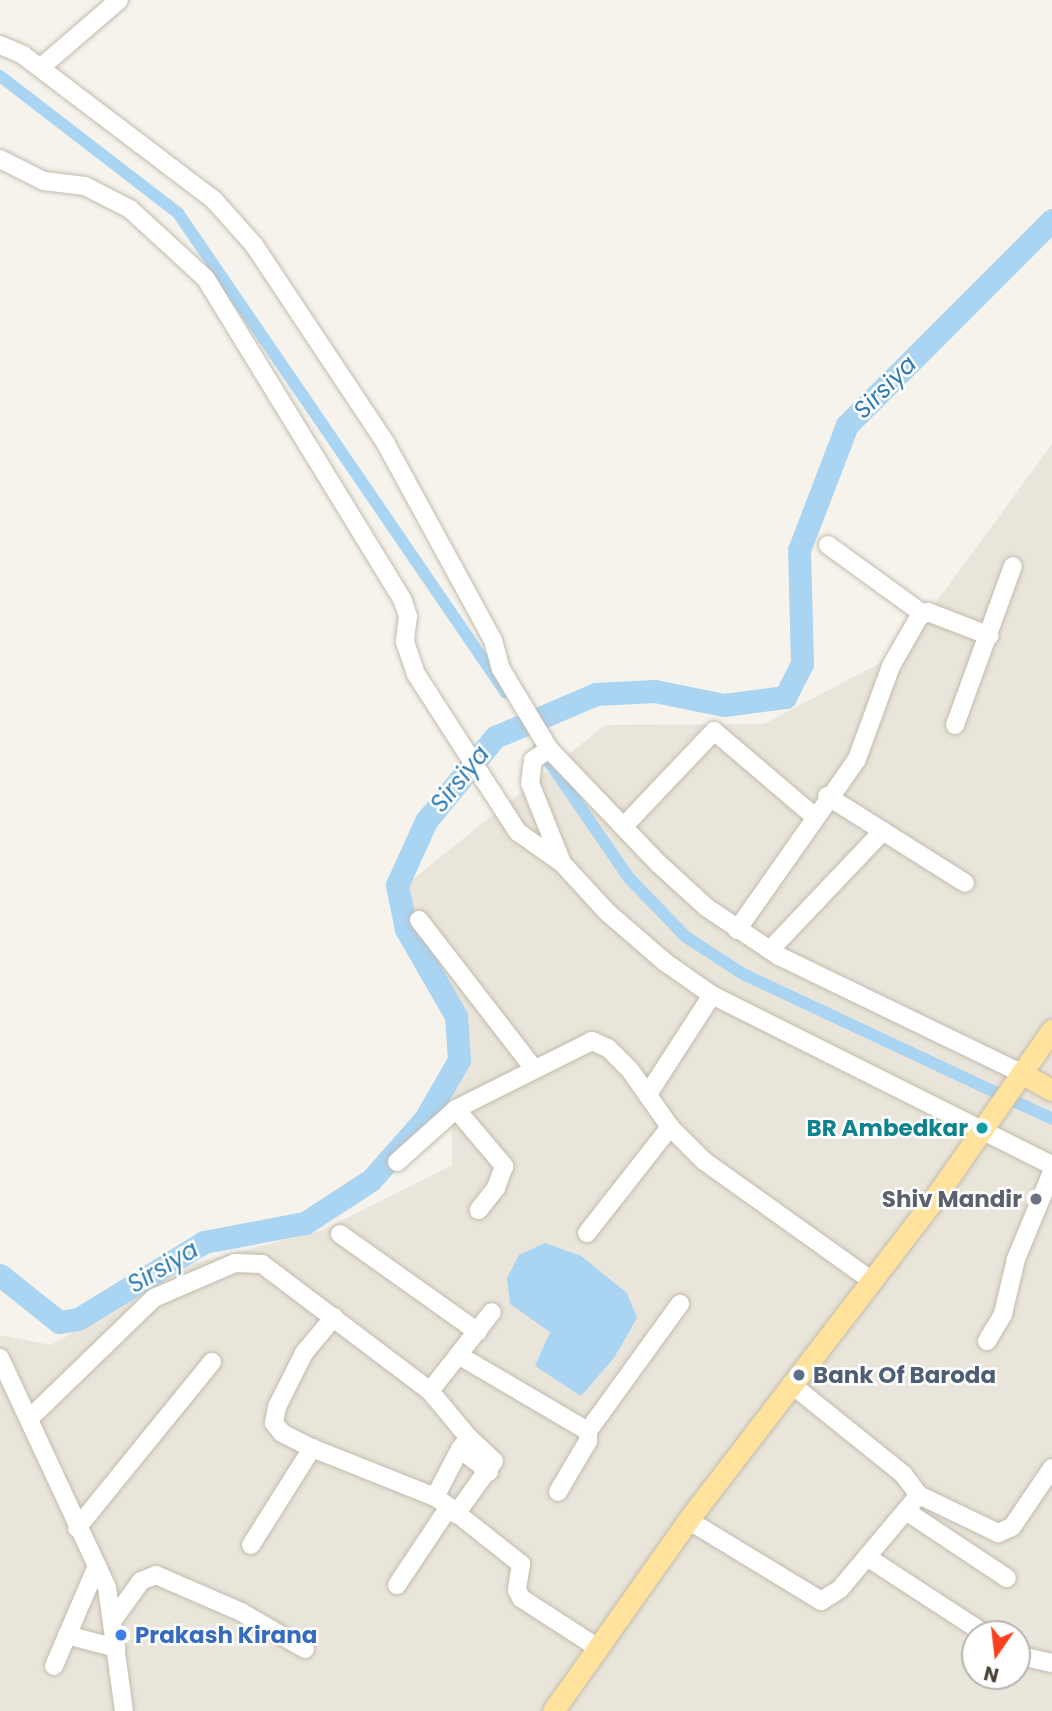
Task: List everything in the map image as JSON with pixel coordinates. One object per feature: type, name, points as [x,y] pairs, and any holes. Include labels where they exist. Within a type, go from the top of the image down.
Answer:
[{"type":"main road","points":[[553,1711],[688,1520],[872,1281],[1052,1030]]},
{"type":"main road","points":[[1016,1078],[1052,1090]]},
{"type":"street","points":[[40,68],[119,0]]},
{"type":"street","points":[[0,45],[40,68],[214,199],[254,245],[386,444],[493,640],[508,682],[544,752],[624,826],[659,864],[737,930],[770,950],[1016,1078]]},
{"type":"street","points":[[0,159],[44,181],[85,186],[130,209],[206,279],[403,601],[408,615],[405,642],[416,674],[518,832],[562,863],[607,912],[712,995],[987,1118],[1052,1165]]},
{"type":"street","points":[[828,545],[923,614],[989,636]]},
{"type":"street","points":[[956,725],[1013,566]]},
{"type":"street","points":[[737,930],[827,796],[857,759],[891,666],[923,614]]},
{"type":"street","points":[[624,826],[714,731],[814,816]]},
{"type":"street","points":[[544,752],[530,783],[562,863]]},
{"type":"street","points":[[827,796],[965,883]]},
{"type":"street","points":[[770,950],[883,831]]},
{"type":"street","points":[[419,920],[534,1069]]},
{"type":"street","points":[[648,1094],[712,995]]},
{"type":"street","points":[[397,1162],[456,1109],[592,1041],[608,1048],[648,1094],[670,1127],[704,1161],[872,1281]]},
{"type":"street","points":[[456,1109],[504,1166],[496,1188],[479,1210]]},
{"type":"street","points":[[587,1233],[670,1127]]},
{"type":"street","points":[[987,1341],[1003,1314],[1016,1258],[1052,1172]]},
{"type":"street","points":[[340,1234],[478,1332]]},
{"type":"street","points":[[30,1418],[154,1298],[235,1263],[262,1264],[430,1391],[465,1443],[491,1455],[489,1472],[447,1506]]},
{"type":"street","points":[[558,1492],[588,1441],[589,1431],[680,1304]]},
{"type":"street","points":[[430,1391],[492,1312]]},
{"type":"street","points":[[334,1317],[304,1353],[274,1416],[282,1433],[447,1506],[521,1564],[517,1590],[522,1598],[598,1648]]},
{"type":"street","points":[[460,1356],[589,1431]]},
{"type":"street","points":[[0,1358],[97,1566],[113,1620],[124,1711]]},
{"type":"street","points":[[77,1528],[212,1362]]},
{"type":"street","points":[[791,1384],[903,1474],[919,1495],[998,1533],[1006,1533],[1052,1468]]},
{"type":"street","points":[[397,1585],[447,1506],[465,1443]]},
{"type":"street","points":[[251,1545],[312,1448]]},
{"type":"street","points":[[688,1520],[821,1601],[840,1589],[919,1495]]},
{"type":"street","points":[[906,1511],[1007,1578]]},
{"type":"street","points":[[867,1557],[964,1620]]},
{"type":"street","points":[[54,1666],[97,1566]]},
{"type":"street","points":[[113,1620],[141,1581],[156,1575],[241,1612],[305,1649]]},
{"type":"street","points":[[67,1635],[116,1648]]},
{"type":"street","points":[[1031,1658],[1052,1663]]},
{"type":"shaded area","points":[[1052,444],[1052,1711],[0,1711],[0,1335],[51,1345],[195,1263],[323,1230],[452,1165],[450,1011],[403,887],[605,725],[764,724],[899,653]]},
{"type":"water","points":[[545,1243],[581,1256],[627,1293],[637,1318],[614,1358],[581,1396],[535,1366],[550,1332],[510,1304],[507,1278],[519,1255]]},
{"type":"waterway","points":[[0,76],[178,213],[506,693]]},
{"type":"waterway","name":"Sirsiya","points":[[0,1275],[59,1322],[78,1319],[204,1242],[305,1223],[371,1180],[425,1119],[459,1060],[456,1016],[406,929],[397,885],[426,821],[495,737],[596,694],[655,691],[724,705],[785,697],[802,664],[799,550],[847,425],[1052,220]]},
{"type":"waterway","points":[[539,747],[629,878],[686,937],[743,974],[1052,1119]]},
{"type":"place","name":"BR Ambedkar","points":[[982,1128]]},
{"type":"place","name":"Shiv Mandir","points":[[1036,1199]]},
{"type":"place","name":"Bank Of Baroda","points":[[799,1375]]},
{"type":"place","name":"Prakash Kirana","points":[[121,1635]]}]
